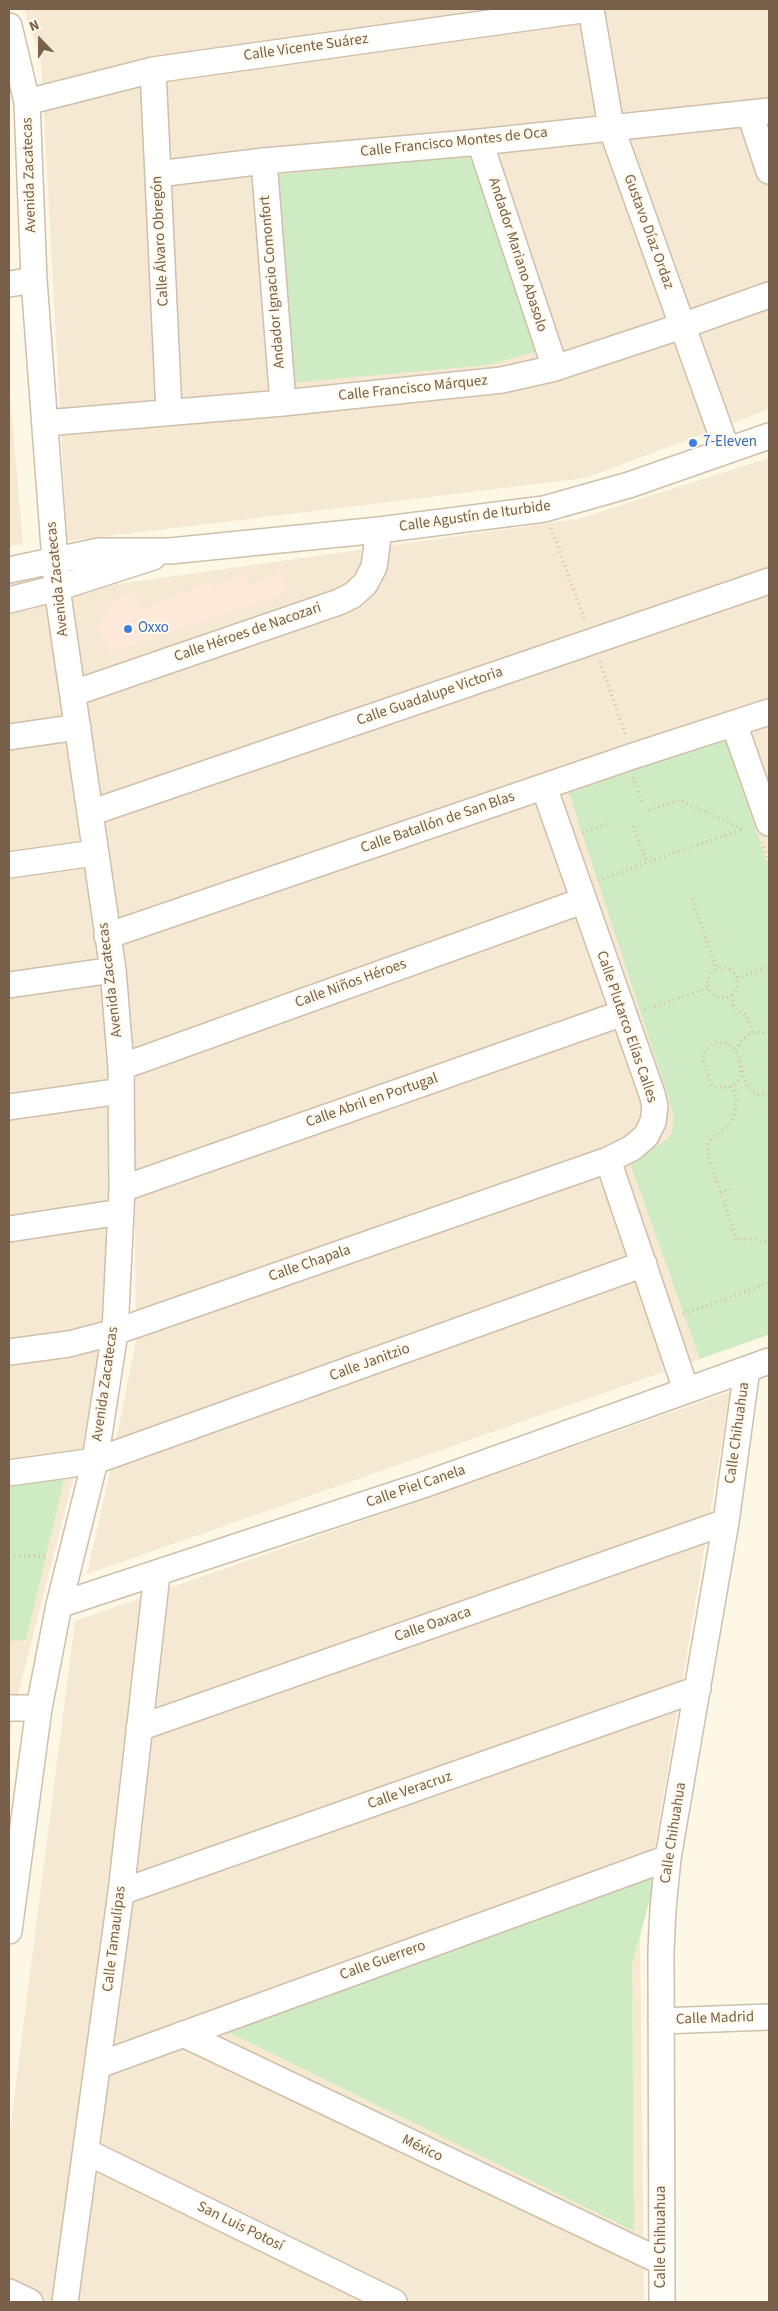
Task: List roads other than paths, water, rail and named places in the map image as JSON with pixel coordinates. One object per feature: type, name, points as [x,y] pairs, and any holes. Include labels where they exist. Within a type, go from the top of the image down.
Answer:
[{"type":"street","name":"Calle Vicente Suárez","points":[[27,102],[153,70],[590,9]]},
{"type":"street","name":"Gustavo Díaz Ordaz","points":[[590,9],[611,127],[727,450]]},
{"type":"street","name":"Avenida Zacatecas","points":[[9,26],[27,102],[19,134],[34,280],[54,561],[74,693],[94,853],[113,970],[121,1066],[122,1200],[115,1332],[95,1461],[60,1605],[39,1708],[9,1931]]},
{"type":"street","name":"Calle Álvaro Obregón","points":[[153,70],[169,412]]},
{"type":"street","name":"Calle Francisco Montes de Oca","points":[[158,174],[264,161],[480,142],[759,112],[769,171]]},
{"type":"street","name":"Andador Mariano Abasolo","points":[[480,142],[555,368]]},
{"type":"street","name":"Andador Ignacio Comonfort","points":[[264,161],[283,403]]},
{"type":"street","points":[[9,284],[34,280]]},
{"type":"street","name":"Calle Francisco Márquez","points":[[45,423],[283,403],[502,380],[555,368],[769,295]]},
{"type":"street","name":"Calle Agustín de Iturbide","points":[[9,570],[98,551],[170,551],[379,530],[544,509],[629,485],[769,436]]},
{"type":"street","name":"Calle Héroes de Nacozari","points":[[74,693],[339,602],[353,595],[365,584],[374,567],[379,530]]},
{"type":"street","name":"Calle Agustín de Iturbide","points":[[9,600],[57,588],[170,551]]},
{"type":"street","name":"Calle Guadalupe Victoria","points":[[90,813],[769,581]]},
{"type":"street","name":"Calle Batallón de San Blas","points":[[107,936],[633,756],[769,712]]},
{"type":"street","points":[[734,724],[760,830]]},
{"type":"street","points":[[9,737],[78,727]]},
{"type":"street","name":"Calle Plutarco Elías Calles","points":[[544,788],[589,891],[631,1012],[655,1106],[653,1122],[646,1136],[632,1148],[608,1160]]},
{"type":"street","points":[[9,864],[94,853]]},
{"type":"street","name":"Calle Niños Héroes","points":[[121,1066],[589,891]]},
{"type":"street","points":[[9,985],[113,970]]},
{"type":"street","name":"Calle Abril en Portugal","points":[[9,1229],[122,1200],[631,1012]]},
{"type":"street","points":[[9,1107],[121,1091]]},
{"type":"street","points":[[608,1160],[686,1390]]},
{"type":"street","name":"Calle Chapala","points":[[9,1352],[69,1344],[115,1332],[608,1160]]},
{"type":"street","name":"Calle Janitzio","points":[[95,1461],[644,1264]]},
{"type":"street","name":"Calle Piel Canela","points":[[60,1605],[423,1484],[758,1365]]},
{"type":"street","name":"Calle Chihuahua","points":[[662,2302],[662,1926],[668,1858],[726,1522],[758,1365]]},
{"type":"street","points":[[9,1473],[95,1461]]},
{"type":"street","name":"Calle Oaxaca","points":[[139,1728],[726,1522]]},
{"type":"street","name":"Calle Tamaulipas","points":[[65,2302],[99,2065],[121,1892],[157,1574]]},
{"type":"street","name":"Calle Veracruz","points":[[121,1892],[698,1689]]},
{"type":"street","points":[[9,1708],[39,1708]]},
{"type":"street","name":"Calle Guerrero","points":[[99,2065],[668,1858]]},
{"type":"street","name":"Calle Madrid","points":[[661,2021],[769,2017]]},
{"type":"street","name":"México","points":[[183,2034],[662,2262]]},
{"type":"street","name":"San Luis Potosí","points":[[87,2152],[394,2302]]},
{"type":"street","points":[[9,2292],[30,2302]]},
{"type":"place","name":"7-Eleven","points":[[693,443]]},
{"type":"place","name":"Oxxo","points":[[128,629]]}]
